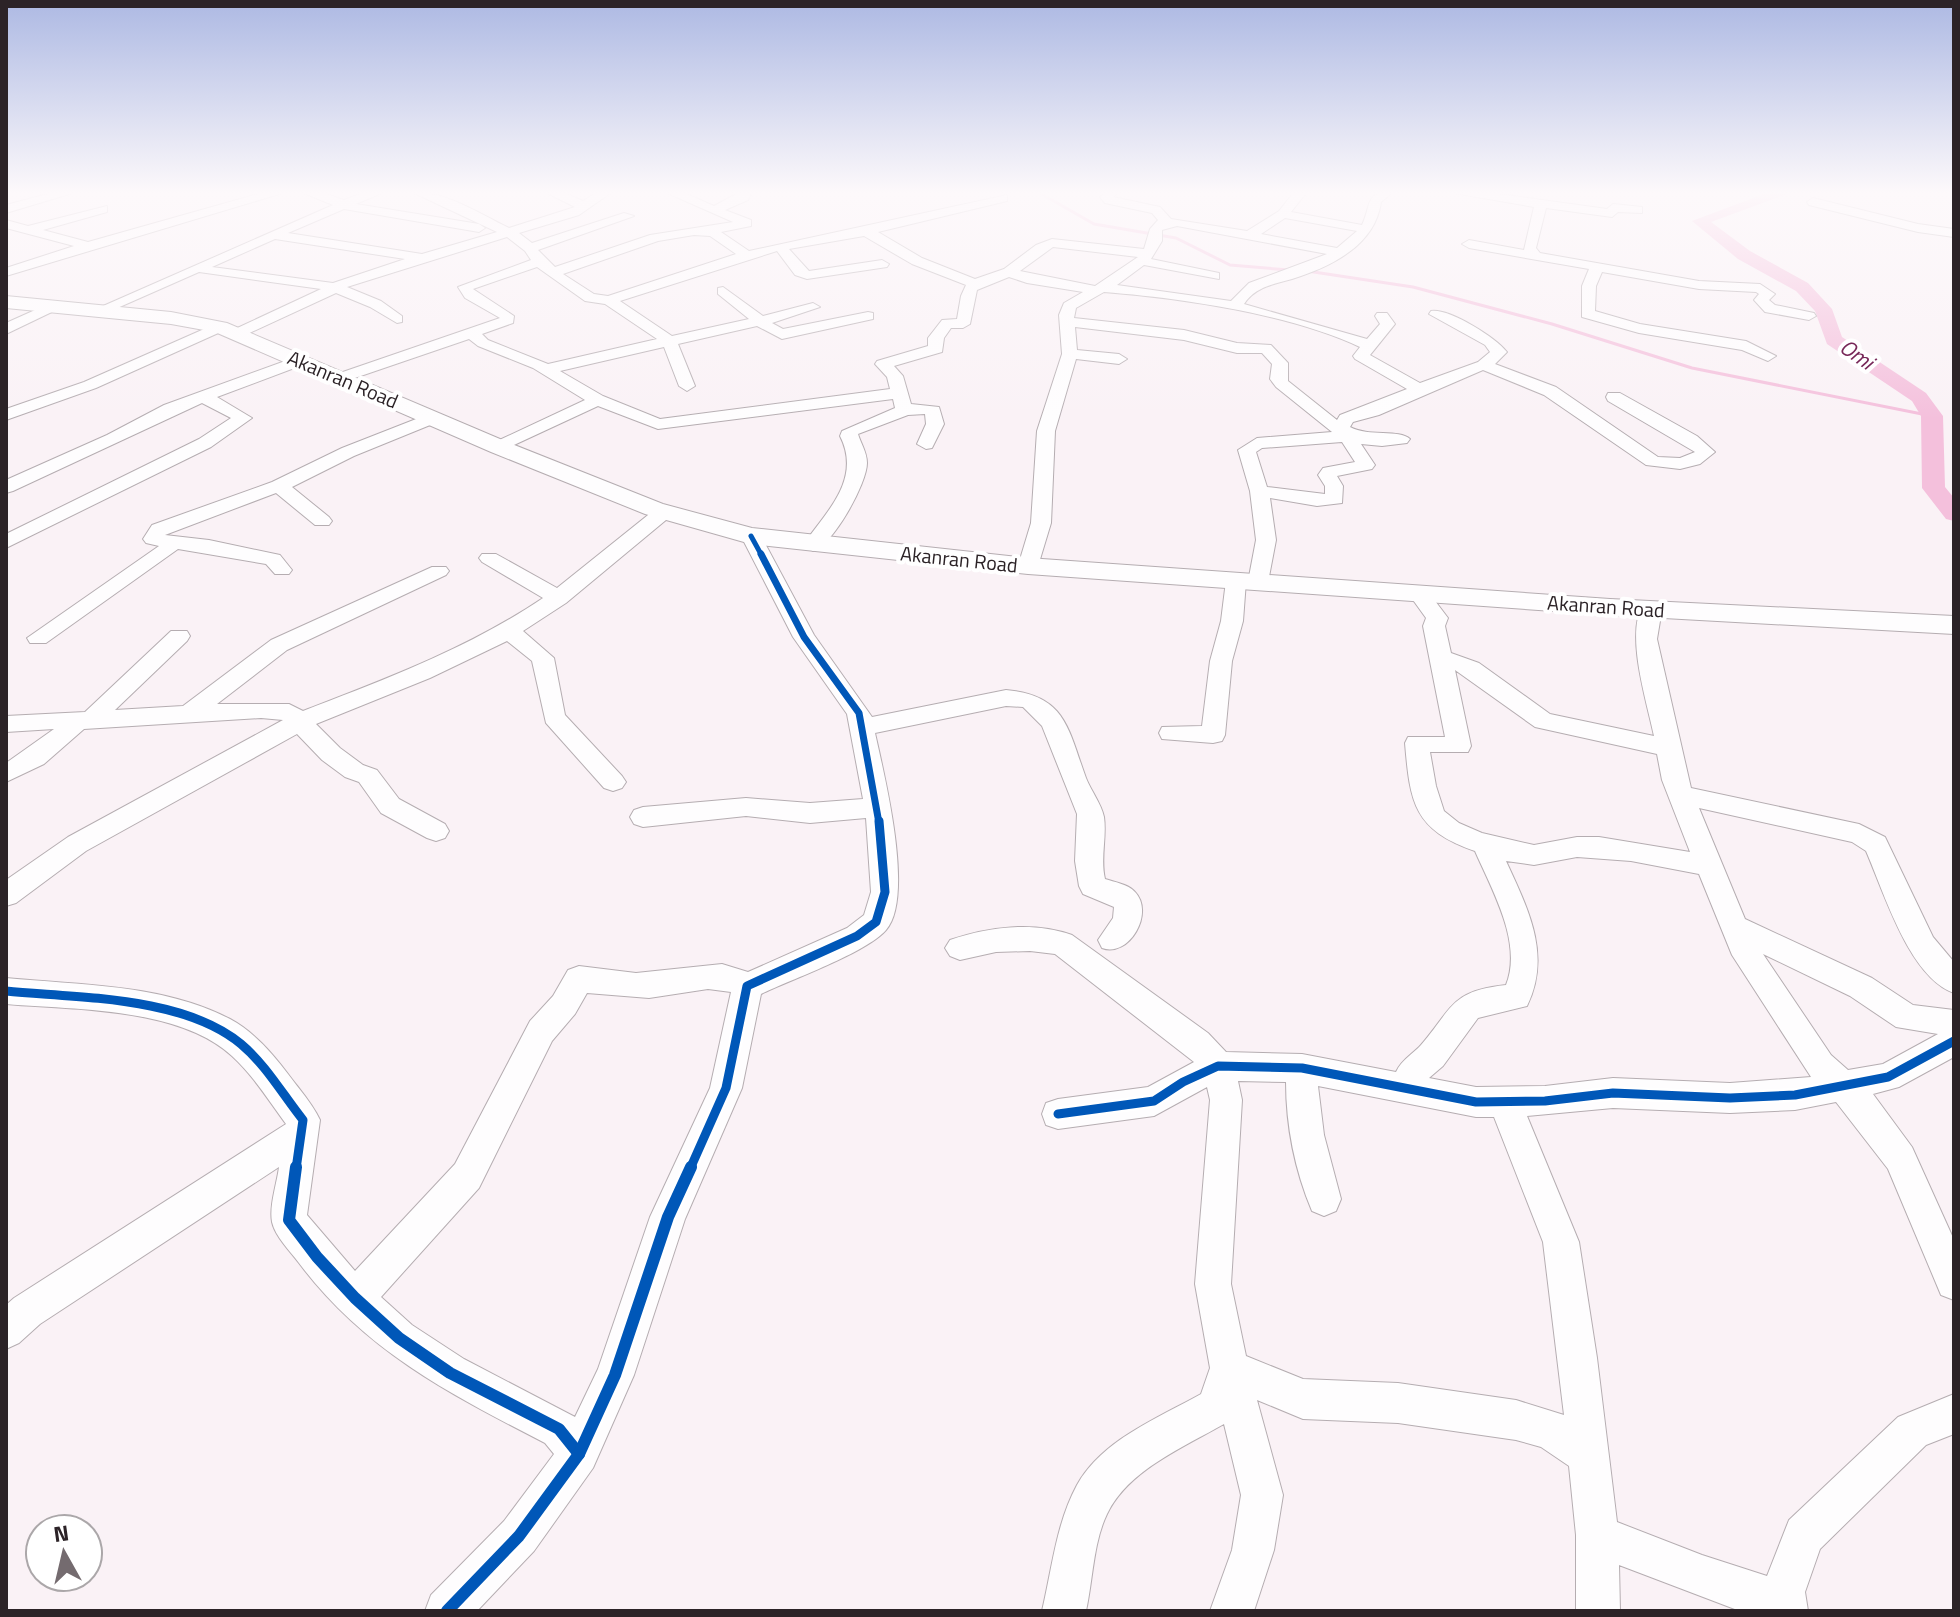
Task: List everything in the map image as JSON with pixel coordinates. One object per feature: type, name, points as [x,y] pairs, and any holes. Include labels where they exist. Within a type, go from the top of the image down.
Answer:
[{"type":"main road","name":"Akanran Road","points":[[6,302],[171,318],[229,330],[499,447],[665,511],[751,536],[1028,566],[1651,609],[1954,625]]},
{"type":"street","points":[[6,415],[90,385],[333,287],[395,267]]},
{"type":"street","points":[[340,378],[448,338],[508,320],[507,316],[470,295],[452,267]]},
{"type":"street","points":[[465,287],[523,267]]},
{"type":"street","points":[[547,267],[590,298],[609,300],[709,267]]},
{"type":"street","points":[[554,272],[568,267]]},
{"type":"street","points":[[798,267],[807,275],[858,267]]},
{"type":"street","points":[[934,267],[976,284]]},
{"type":"street","points":[[901,401],[895,376],[883,364],[936,349],[936,338],[947,323],[963,324],[968,293],[976,284],[1016,267]]},
{"type":"street","points":[[1028,566],[1041,523],[1046,431],[1070,354],[1069,306],[1132,267]]},
{"type":"street","points":[[1182,267],[1214,276]]},
{"type":"street","points":[[1236,305],[1242,292],[1264,281],[1306,267]]},
{"type":"street","points":[[1596,267],[1589,286],[1587,314],[1639,328],[1746,346],[1768,356]]},
{"type":"street","points":[[1605,267],[1699,285],[1760,288],[1768,294],[1761,300],[1770,309],[1809,316]]},
{"type":"street","points":[[101,310],[197,268],[333,287],[387,310],[397,319]]},
{"type":"street","points":[[1009,272],[1027,279],[1099,289],[1151,291],[1236,305],[1302,322],[1369,346]]},
{"type":"street","points":[[723,291],[762,321],[772,333],[782,334],[868,316]]},
{"type":"street","points":[[609,300],[669,341],[687,386]]},
{"type":"street","points":[[6,329],[53,306]]},
{"type":"street","points":[[545,369],[813,307]]},
{"type":"street","points":[[1343,433],[1346,419],[1484,365],[1499,352],[1490,342],[1436,314]]},
{"type":"street","points":[[1382,316],[1388,324],[1361,356],[1420,390]]},
{"type":"street","points":[[1068,322],[1184,335],[1237,348],[1266,348],[1280,363],[1278,379],[1282,384],[1343,433],[1366,465],[1329,472],[1327,475],[1334,486],[1335,499],[1311,500],[1298,495],[1259,491]]},
{"type":"street","points":[[472,333],[483,343],[545,369],[597,400],[658,424],[901,401],[933,411],[935,424],[926,444]]},
{"type":"street","points":[[1070,354],[1119,359]]},
{"type":"street","points":[[6,487],[113,439],[160,413],[299,361]]},
{"type":"street","points":[[1484,365],[1550,391],[1652,461],[1666,465],[1683,464],[1706,452],[1699,435],[1614,397]]},
{"type":"street","points":[[6,542],[205,443],[243,418],[203,397]]},
{"type":"street","points":[[499,447],[597,400]]},
{"type":"street","points":[[813,545],[852,491],[860,468],[858,448],[849,436],[851,431],[901,401]]},
{"type":"street","points":[[282,570],[273,559],[153,539],[154,534],[159,529],[279,486],[348,452],[434,417]]},
{"type":"street","points":[[1171,733],[1213,735],[1221,661],[1232,621],[1266,540],[1259,491],[1247,450],[1257,443],[1343,433],[1371,442],[1401,439]]},
{"type":"street","points":[[279,486],[322,521]]},
{"type":"street","points":[[6,895],[89,837],[301,721],[422,673],[509,631],[558,598],[665,511]]},
{"type":"street","points":[[747,986],[857,936],[876,922],[885,892],[878,807],[859,713],[804,637],[751,536]]},
{"type":"street","points":[[38,638],[84,605],[129,579],[173,543]]},
{"type":"street","points":[[489,558],[558,598]]},
{"type":"street","points":[[190,713],[279,645],[439,571]]},
{"type":"street","points":[[1419,593],[1437,618],[1434,626],[1459,746],[1417,743],[1420,776],[1440,824],[1486,846],[1535,855],[1580,846],[1711,866]]},
{"type":"street","points":[[1651,609],[1646,639],[1669,749],[1682,795],[1742,947],[1820,1065],[1859,1102],[1900,1158],[1954,1282]]},
{"type":"street","points":[[509,631],[543,658],[554,717],[613,782]]},
{"type":"street","points":[[6,773],[43,754],[179,636]]},
{"type":"street","points":[[1441,657],[1471,668],[1543,721],[1624,736],[1669,749]]},
{"type":"street","points":[[864,727],[1006,698],[1030,700],[1047,716],[1066,751],[1075,783],[1087,802],[1091,818],[1087,872],[1093,886],[1118,895],[1126,902],[1129,914],[1125,928],[1112,940]]},
{"type":"street","points":[[6,724],[82,722],[190,713],[289,712],[331,754],[354,771],[368,776],[390,806],[436,831]]},
{"type":"street","points":[[1682,795],[1859,834],[1876,844],[1922,944],[1935,963],[1954,980]]},
{"type":"street","points":[[643,817],[736,807],[810,813],[878,807]]},
{"type":"street","points":[[1408,1088],[1412,1071],[1428,1064],[1459,1015],[1478,1003],[1516,997],[1524,983],[1524,948],[1518,919],[1486,846]]},
{"type":"street","points":[[1734,927],[1861,987],[1907,1018],[1948,1021],[1954,1025]]},
{"type":"street","points":[[960,948],[996,940],[1030,939],[1062,943],[1197,1043],[1218,1066],[1226,1100],[1213,1284],[1229,1369],[1249,1435],[1262,1495],[1253,1550],[1232,1611]]},
{"type":"street","points":[[355,1298],[467,1176],[541,1031],[564,1005],[579,979],[638,986],[720,977],[738,980],[747,986]]},
{"type":"street","points":[[447,1611],[519,1536],[579,1454],[615,1375],[668,1217],[726,1088],[747,986]]},
{"type":"street","points":[[6,991],[165,1009],[207,1021],[240,1043],[303,1120],[289,1220],[317,1257],[355,1298],[399,1338],[450,1373],[559,1429],[579,1454]]},
{"type":"street","points":[[1058,1114],[1154,1101],[1183,1082],[1218,1066],[1302,1068],[1476,1102],[1545,1101],[1613,1093],[1730,1098],[1795,1095],[1842,1089],[1888,1077],[1954,1041]]},
{"type":"street","points":[[1302,1068],[1301,1108],[1305,1136],[1324,1199]]},
{"type":"street","points":[[1504,1101],[1561,1242],[1597,1535],[1598,1611]]},
{"type":"street","points":[[6,1330],[27,1311],[302,1133]]},
{"type":"street","points":[[1229,1369],[1303,1399],[1398,1403],[1516,1420],[1551,1430],[1588,1455]]},
{"type":"street","points":[[1064,1611],[1086,1515],[1094,1497],[1116,1471],[1158,1441],[1216,1407],[1229,1369]]},
{"type":"street","points":[[1783,1611],[1783,1592],[1804,1535],[1912,1431],[1954,1414]]},
{"type":"street","points":[[1597,1535],[1702,1577],[1759,1595],[1783,1611]]},
{"type":"waterway","points":[[1259,267],[1289,270]]},
{"type":"waterway","name":"Omi","points":[[1767,267],[1802,287],[1823,309],[1834,340],[1919,397],[1932,416],[1934,488],[1954,514]]},
{"type":"waterway","points":[[1307,271],[1413,287],[1552,324],[1692,368],[1932,416]]},
{"type":"cycle path","points":[[447,1611],[519,1536],[579,1454],[615,1375],[668,1217],[726,1088],[747,986],[857,936],[876,922],[885,892],[878,807],[859,713],[804,637],[751,536]]},
{"type":"cycle path","points":[[6,991],[163,1009],[220,1029],[241,1044],[303,1120],[289,1220],[317,1257],[355,1298],[399,1338],[450,1373],[559,1429],[579,1454]]},
{"type":"cycle path","points":[[1058,1114],[1154,1101],[1183,1082],[1218,1066],[1302,1068],[1476,1102],[1545,1101],[1613,1093],[1730,1098],[1795,1095],[1888,1077],[1954,1041]]}]
